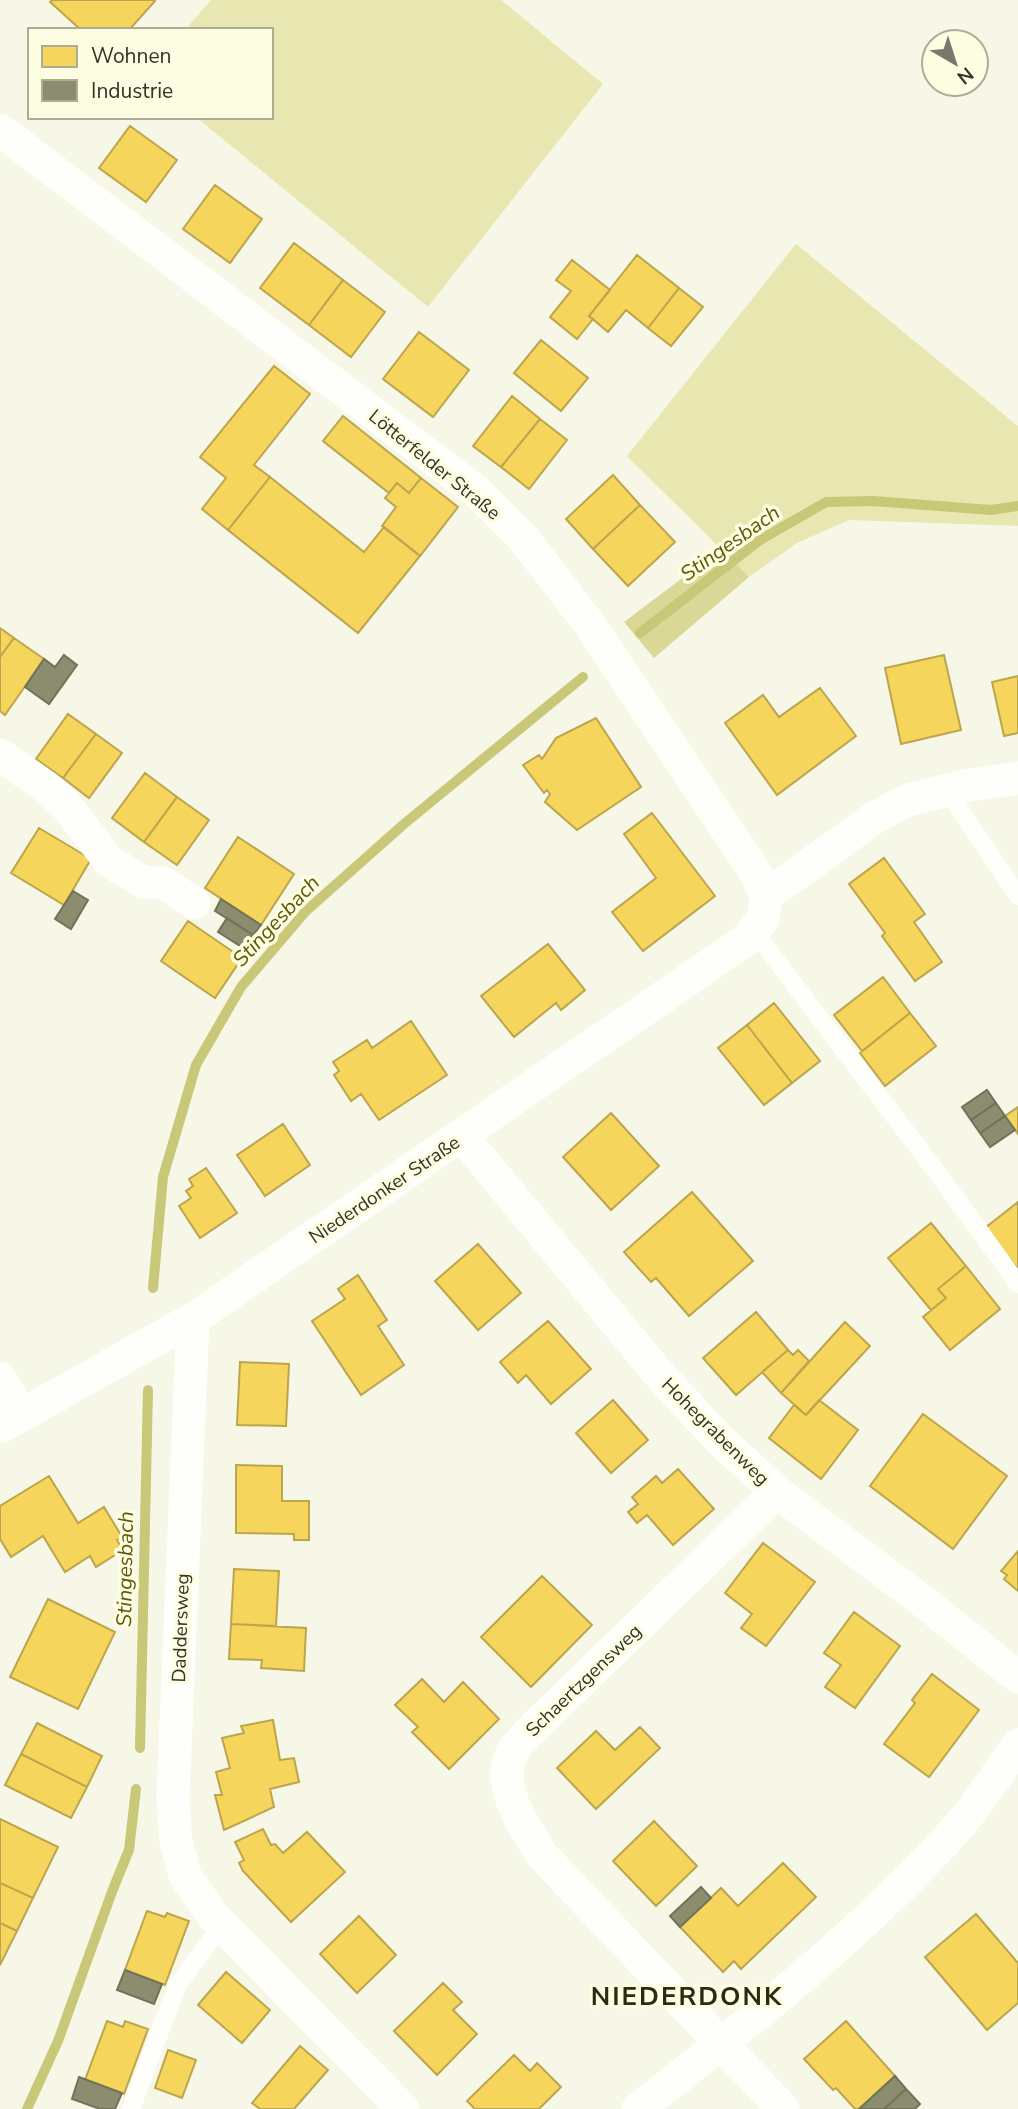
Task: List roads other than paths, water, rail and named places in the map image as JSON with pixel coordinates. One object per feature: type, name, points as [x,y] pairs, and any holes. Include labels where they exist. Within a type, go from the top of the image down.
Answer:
[{"type":"street","name":"Lötterfelder Straße","points":[[0,130],[476,491],[524,539],[590,625],[756,873],[766,896]]},
{"type":"street","points":[[0,755],[46,787],[65,804],[110,862],[143,882],[163,883],[194,903]]},
{"type":"street","points":[[754,931],[763,919],[766,896],[874,818],[908,800],[964,786],[1018,778]]},
{"type":"street","name":"Niederdonker Straße","points":[[11,1421],[193,1319],[735,948],[754,931]]},
{"type":"street","name":"Hohegrabenweg","points":[[463,1136],[663,1379],[721,1441],[777,1492],[924,1602],[1018,1677]]},
{"type":"street","name":"Daddersweg","points":[[193,1319],[173,1798],[176,1842],[185,1876],[222,1925],[403,2109]]},
{"type":"street","points":[[0,1378],[11,1421]]},
{"type":"street","name":"Schaertzgensweg","points":[[777,1492],[528,1732],[511,1755],[506,1776],[515,1807],[541,1854],[783,2109]]},
{"type":"street","points":[[638,2109],[723,2043],[880,1908],[960,1825],[1018,1745]]},
{"type":"lane","points":[[947,792],[1018,896]]},
{"type":"lane","points":[[754,931],[1018,1284]]},
{"type":"lane","points":[[131,2109],[177,1986],[222,1925]]},
{"type":"waterway","name":"Stingesbach","points":[[640,633],[760,540],[826,502],[873,501],[991,510],[1018,506]]},
{"type":"waterway","name":"Stingesbach","points":[[153,1288],[163,1177],[196,1065],[241,987],[306,911],[404,824],[583,677]]},
{"type":"waterway","name":"Stingesbach","points":[[140,1748],[148,1390]]},
{"type":"waterway","name":"Stingesbach","points":[[27,2109],[58,2041],[129,1850],[136,1789]]},
{"type":"district","name":"NIEDERDONK","points":[[687,1996]]}]
